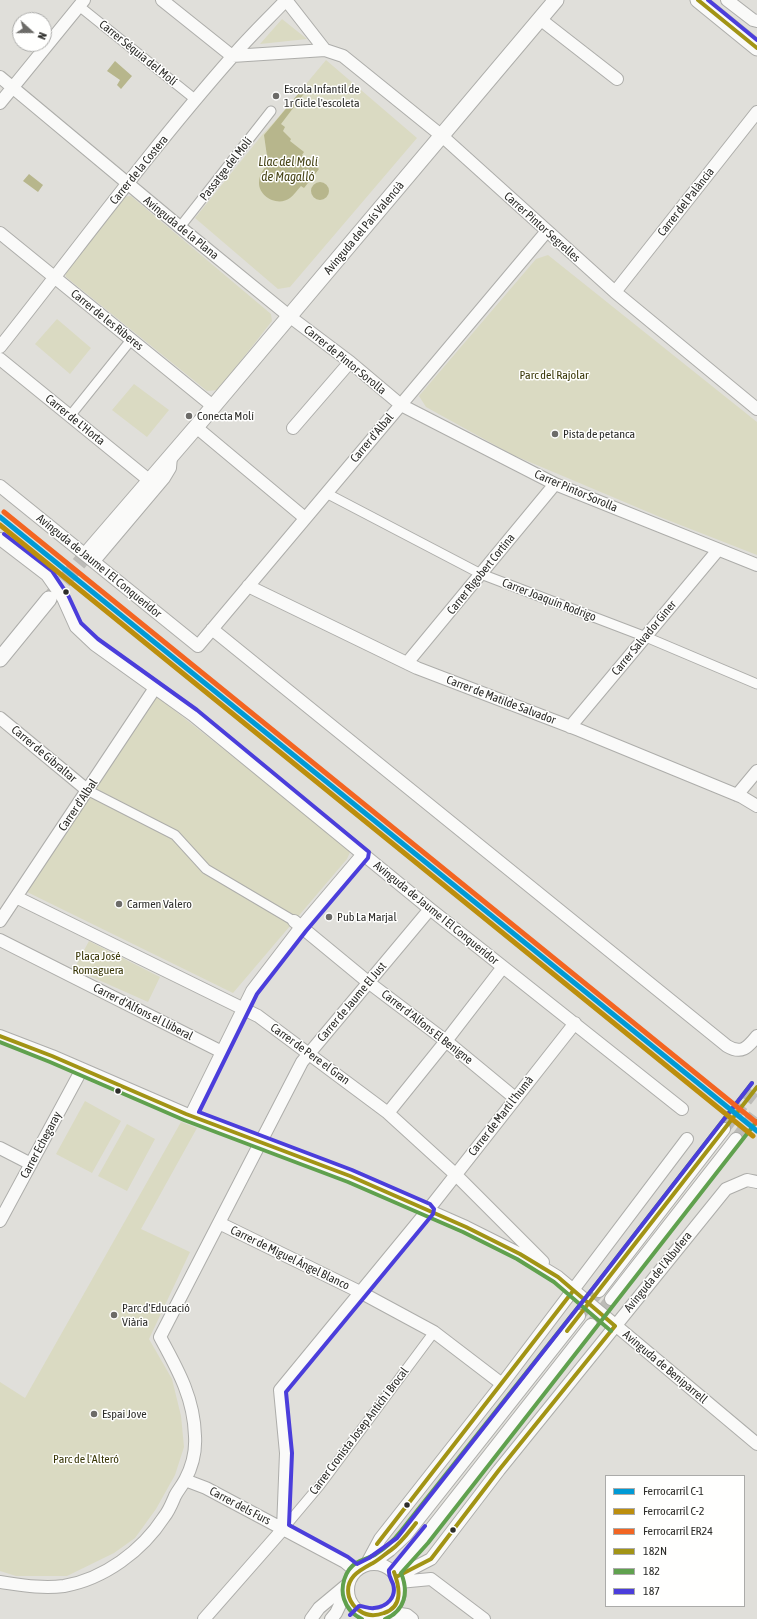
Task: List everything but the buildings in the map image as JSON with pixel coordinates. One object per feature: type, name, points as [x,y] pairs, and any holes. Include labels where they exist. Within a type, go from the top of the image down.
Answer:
[{"type":"street","points":[[162,0],[232,56]]},
{"type":"street","points":[[286,0],[325,50]]},
{"type":"street","name":"Carrer de la Costera","points":[[0,347],[127,184],[232,56],[286,0]]},
{"type":"street","name":"Avinguda del País Valencià","points":[[92,556],[150,481],[556,0]]},
{"type":"street","points":[[698,0],[757,48]]},
{"type":"street","points":[[727,0],[757,21]]},
{"type":"street","points":[[0,104],[82,3]]},
{"type":"street","name":"Carrer Séquia del Molí","points":[[82,3],[196,100]]},
{"type":"street","points":[[540,19],[617,79]]},
{"type":"street","name":"Carrer Pintor Segrelles","points":[[232,56],[325,50],[343,56],[442,136],[615,292],[757,409]]},
{"type":"street","name":"Avinguda de la Plana","points":[[0,77],[127,184],[289,316]]},
{"type":"street","name":"Passatge del Molí","points":[[180,227],[271,111]]},
{"type":"street","name":"Carrer del Palància","points":[[615,292],[757,112]]},
{"type":"street","name":"Carrer d'Albal","points":[[198,646],[547,231]]},
{"type":"street","name":"Carrer de les Riberes","points":[[0,233],[214,407]]},
{"type":"street","name":"Carrer de Pintor Sorolla","points":[[289,316],[350,362],[401,405]]},
{"type":"street","points":[[70,416],[131,340]]},
{"type":"street","name":"Carrer de L'Horta","points":[[0,359],[150,481]]},
{"type":"street","points":[[292,428],[350,362]]},
{"type":"street","name":"Carrer Pintor Sorolla","points":[[401,405],[555,484],[757,565]]},
{"type":"street","points":[[196,427],[305,518]]},
{"type":"street","name":"Avinguda del País Valencià","points":[[92,556],[164,478],[170,468],[171,456]]},
{"type":"street","name":"Carrer Rigobert Cortina","points":[[407,663],[555,484]]},
{"type":"street","name":"Avinguda de Jaume I El Conqueridor","points":[[0,486],[92,556],[198,646]]},
{"type":"street","name":"Carrer Joaquín Rodrigo","points":[[326,493],[481,574],[646,637],[757,684]]},
{"type":"street","name":"Avinguda de Jaume I El Conqueridor","points":[[0,539],[47,575],[63,598],[76,627],[94,644],[193,714],[430,909],[575,1023],[682,1110]]},
{"type":"street","name":"Carrer Salvador Giner","points":[[570,727],[718,550]]},
{"type":"street","name":"Carrer de Matilde Salvador","points":[[248,586],[407,663],[737,795],[757,806]]},
{"type":"street","points":[[0,659],[50,599]]},
{"type":"street","points":[[212,629],[727,1046],[733,1050],[739,1050],[748,1047],[757,1036]]},
{"type":"street","name":"Carrer d'Albal","points":[[0,921],[155,688]]},
{"type":"street","name":"Carrer de Gibraltar","points":[[0,718],[87,790]]},
{"type":"street","points":[[737,795],[757,771]]},
{"type":"street","points":[[87,790],[175,835],[206,869],[297,924]]},
{"type":"street","points":[[191,1116],[252,991],[297,924],[363,854]]},
{"type":"street","name":"Carrer de Pere el Gran","points":[[16,897],[258,1016],[388,1112],[455,1174],[558,1277]]},
{"type":"street","name":"Carrer de Jaume El Just","points":[[185,1480],[193,1458],[196,1438],[193,1408],[181,1376],[160,1337],[302,1062],[430,909]]},
{"type":"street","name":"Carrer d'Alfons El Benigne","points":[[297,924],[368,982],[446,1041],[515,1098]]},
{"type":"street","name":"Carrer d'Alfons el Lliberal","points":[[0,940],[222,1052]]},
{"type":"street","points":[[388,1112],[446,1041],[503,967]]},
{"type":"street","name":"Carrer de Martí l'humà","points":[[283,1529],[286,1453],[280,1390],[428,1210],[575,1023]]},
{"type":"street","points":[[0,1036],[82,1069],[191,1116],[350,1176],[428,1210],[520,1254],[558,1277]]},
{"type":"street","name":"Carrer Echegaray","points":[[0,1221],[82,1069]]},
{"type":"street","points":[[599,1291],[724,1128]]},
{"type":"street","points":[[310,1619],[319,1608],[349,1585],[364,1567],[380,1539],[502,1384],[687,1139]]},
{"type":"street","name":"Avinguda de l'Albufera","points":[[611,1299],[736,1139]]},
{"type":"street","points":[[0,1148],[30,1164]]},
{"type":"street","name":"Avinguda de l'Albufera","points":[[397,1577],[431,1559],[503,1465],[726,1189],[747,1180],[757,1182]]},
{"type":"street","name":"Carrer de Miguel Ángel Blanco","points":[[219,1223],[360,1292],[434,1332],[502,1384]]},
{"type":"street","name":"Avinguda de Beniparrell","points":[[558,1277],[757,1444]]},
{"type":"street","points":[[364,1567],[395,1546],[406,1535],[579,1316]]},
{"type":"street","points":[[349,1585],[351,1601],[358,1615],[375,1616],[387,1612],[394,1606],[398,1600],[400,1591],[397,1577],[423,1539],[591,1325]]},
{"type":"street","name":"Carrer Cronista Josep Antich i Brocal","points":[[283,1529],[320,1485],[434,1332]]},
{"type":"street","points":[[0,1582],[33,1587],[63,1586],[88,1580],[114,1566],[140,1546],[164,1517],[185,1480]]},
{"type":"street","name":"Carrer dels Furs","points":[[185,1480],[206,1488],[345,1562],[364,1567]]},
{"type":"street","points":[[204,1619],[283,1529]]},
{"type":"street","points":[[364,1567],[380,1564],[397,1577],[430,1579],[484,1619]]},
{"type":"street","points":[[331,1619],[336,1613],[349,1585]]},
{"type":"street","points":[[387,1612],[407,1615],[412,1619]]},
{"type":"green space","points":[[282,19],[307,39],[260,44]]},
{"type":"green space","points":[[326,60],[417,138],[290,287],[278,289],[195,218],[262,135]]},
{"type":"green space","points":[[131,196],[271,314],[272,321],[218,390],[207,391],[66,277],[65,268],[123,197]]},
{"type":"green space","name":"Parc del Rajolar","points":[[548,255],[757,422],[757,555],[660,517],[513,455],[426,407],[419,396],[536,259]]},
{"type":"green space","points":[[57,319],[91,348],[70,374],[35,344]]},
{"type":"green space","points":[[134,384],[169,410],[147,437],[112,410]]},
{"type":"green space","points":[[155,695],[351,850],[347,859],[233,993],[23,890]]},
{"type":"green space","name":"Plaça José Romaguera","points":[[89,941],[160,977],[148,1002],[74,969]]},
{"type":"green space","points":[[85,1101],[121,1121],[92,1173],[56,1154]]},
{"type":"green space","name":"Parc de l'Alteró","points":[[181,1122],[197,1128],[141,1229],[190,1252],[149,1339],[172,1379],[181,1416],[184,1447],[175,1475],[156,1509],[135,1538],[114,1553],[67,1576],[16,1576],[0,1571],[0,1382],[25,1398]]},
{"type":"green space","points":[[127,1124],[155,1139],[127,1191],[98,1176]]},
{"type":"water","points":[[115,61],[132,76],[121,89],[117,85],[120,80],[107,71]]},
{"type":"water","name":"Llac del Molí de Magalló","points":[[304,87],[306,88],[302,93],[303,95],[281,124],[285,127],[283,131],[291,139],[290,141],[304,152],[302,155],[319,169],[304,188],[301,186],[285,201],[275,201],[262,193],[259,183],[261,174],[268,163],[264,135]]},
{"type":"water","points":[[29,174],[43,185],[38,192],[23,181]]},
{"type":"water","name":"Llac del Molí de Magalló","points":[[320,182],[326,185],[329,191],[326,197],[320,200],[314,197],[311,191],[314,185]]},
{"type":"tunnel","points":[[49,599],[90,550]]},
{"type":"tunnel","points":[[724,1129],[757,1087]]},
{"type":"tunnel","points":[[736,1139],[757,1111]]},
{"type":"tunnel","points":[[579,1316],[599,1291]]},
{"type":"tunnel","points":[[591,1325],[611,1299]]},
{"type":"rail line","name":"ER24","points":[[4,512],[757,1123]]},
{"type":"rail line","name":"C-1","points":[[0,517],[757,1131]]},
{"type":"rail line","name":"C-2","points":[[0,525],[753,1136]]},
{"type":"transit line","name":"182N","points":[[698,0],[757,48]]},
{"type":"transit line","name":"187","points":[[708,0],[757,40]]},
{"type":"transit line","name":"187","points":[[4,534],[52,571],[68,595],[81,623],[98,639],[197,710],[369,852],[368,858],[306,931],[257,994],[199,1112],[352,1170],[430,1204],[434,1209],[433,1214],[286,1392],[292,1453],[289,1525],[348,1557],[357,1564],[369,1558],[397,1538],[752,1083]]},
{"type":"transit line","name":"182N","points":[[0,1036],[52,1056],[186,1114],[350,1176],[466,1227],[520,1254],[558,1277],[615,1326],[499,1470],[431,1559],[396,1577]]},
{"type":"transit line","name":"182","points":[[0,1042],[184,1120],[348,1182],[463,1232],[517,1259],[554,1282],[611,1331]]},
{"type":"transit line","name":"182","points":[[362,1619],[351,1611],[344,1599],[343,1584],[346,1574],[356,1563],[380,1552],[390,1544],[594,1287],[752,1083]]},
{"type":"transit line","name":"182N","points":[[567,1331],[757,1087]]},
{"type":"transit line","name":"182","points":[[385,1619],[392,1616],[404,1600],[405,1587],[401,1573],[428,1543],[757,1121]]},
{"type":"transit line","name":"182N","points":[[377,1544],[573,1291]]},
{"type":"transit line","name":"182N","points":[[394,1572],[398,1584],[398,1596],[397,1602],[390,1610],[378,1615],[369,1615],[363,1613],[353,1605],[349,1597],[348,1590],[354,1576],[395,1547],[416,1523]]},
{"type":"transit line","name":"187","points":[[350,1615],[359,1606],[370,1608],[379,1607],[383,1606],[390,1600],[394,1593],[394,1589],[389,1575],[389,1570],[425,1526]]},
{"type":"place","name":"Escola Infantil de 1r Cicle l'escoleta","points":[[276,96]]},
{"type":"place","name":"Conecta Molí","points":[[189,416]]},
{"type":"place","name":"Pista de petanca","points":[[555,434]]},
{"type":"place","name":"Carmen Valero","points":[[119,904]]},
{"type":"place","name":"Pub La Marjal","points":[[329,917]]},
{"type":"place","name":"Parc d'Educació Viària","points":[[114,1315]]},
{"type":"place","name":"Espai Jove","points":[[94,1414]]}]
